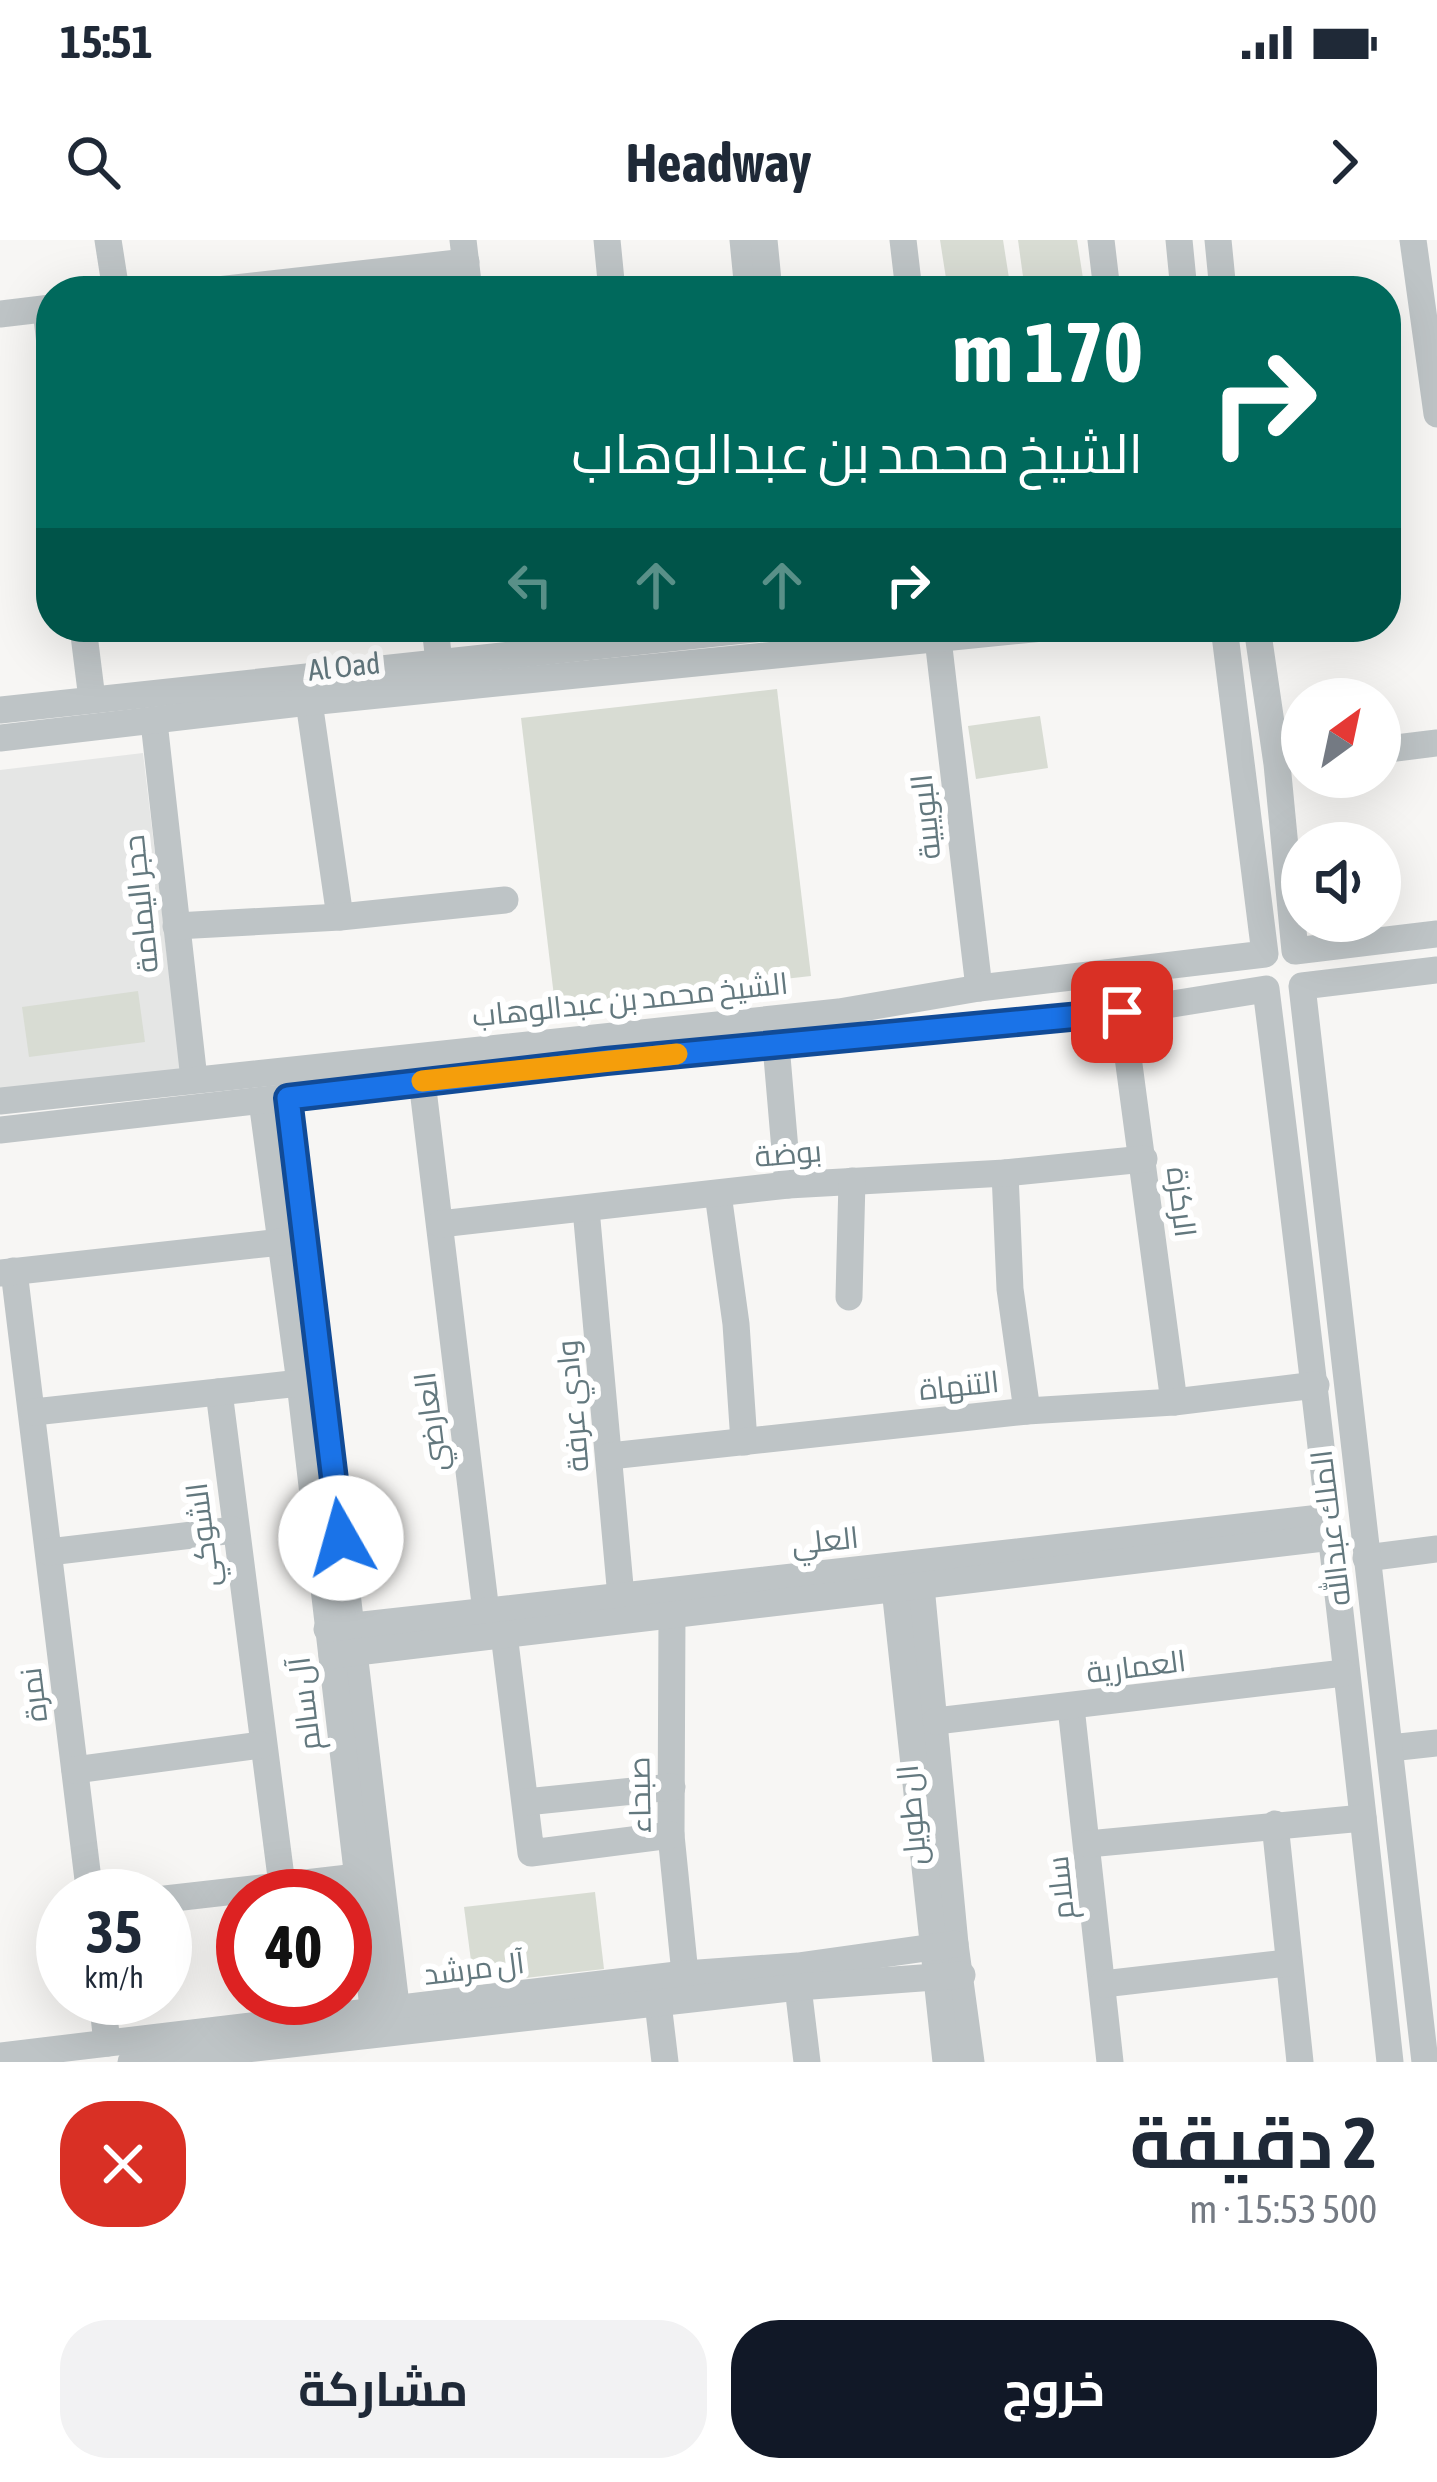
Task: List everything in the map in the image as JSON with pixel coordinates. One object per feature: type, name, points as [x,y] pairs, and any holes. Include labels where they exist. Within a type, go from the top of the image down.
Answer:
[{"type":"street","points":[[108,240],[114,276]]},
{"type":"street","points":[[607,240],[611,276]]},
{"type":"street","points":[[743,240],[747,276]]},
{"type":"street","points":[[764,240],[768,276]]},
{"type":"street","points":[[903,240],[907,276]]},
{"type":"street","points":[[1101,240],[1105,276]]},
{"type":"street","points":[[1179,240],[1183,276]]},
{"type":"street","points":[[1218,240],[1222,276]]},
{"type":"street","points":[[1413,240],[1434,359],[1437,414]]},
{"type":"street","points":[[365,276],[465,251]]},
{"type":"street","points":[[0,314],[36,310]]},
{"type":"street","points":[[85,642],[92,699]]},
{"type":"street","points":[[437,642],[439,662]]},
{"type":"street","name":"Al Oad","points":[[0,710],[629,642]]},
{"type":"street","name":"Al Oad","points":[[0,738],[908,642]]},
{"type":"street","name":"البويبية","points":[[938,642],[979,988]]},
{"type":"street","points":[[1226,642],[1265,954],[1258,968],[1266,989],[1281,996],[1302,986],[1437,970]]},
{"type":"street","points":[[1261,642],[1281,728]]},
{"type":"street","points":[[309,702],[340,917]]},
{"type":"street","name":"حجر اليمامة","points":[[154,722],[194,1078]]},
{"type":"street","points":[[1401,747],[1437,743]]},
{"type":"street","points":[[1290,798],[1295,951],[1306,971],[1302,986]]},
{"type":"street","points":[[176,926],[340,917],[505,900]]},
{"type":"street","points":[[1265,954],[1280,948],[1295,951],[1437,934]]},
{"type":"street","name":"الشيخ محمد بن عبدالوهاب","points":[[0,1130],[422,1081],[554,1053],[979,988],[1265,954]]},
{"type":"street","name":"الملك عبدالله","points":[[1302,986],[1425,2062]]},
{"type":"street","name":"الشيخ محمد بن عبدالوهاب","points":[[0,1101],[194,1078],[554,1053],[776,1045],[1122,1012],[1266,989]]},
{"type":"street","name":"الملك عبدالله","points":[[1266,989],[1316,1385],[1390,2062]]},
{"type":"street","name":"الركزة","points":[[1122,1012],[1174,1402]]},
{"type":"street","points":[[776,1045],[788,1185]]},
{"type":"street","name":"العارضي","points":[[422,1081],[486,1612]]},
{"type":"street","name":"آل سالم","points":[[275,1100],[281,1242],[341,1641],[356,1869]]},
{"type":"street","name":"آل سالم","points":[[275,1100],[386,2022]]},
{"type":"street","name":"بوضة","points":[[440,1224],[788,1185],[1005,1173],[1144,1159]]},
{"type":"street","points":[[1005,1173],[1010,1289],[1027,1411]]},
{"type":"street","points":[[849,1297],[852,1181]]},
{"type":"street","points":[[718,1194],[736,1324],[744,1442]]},
{"type":"street","name":"وادي عرفة","points":[[586,1209],[621,1597]]},
{"type":"street","points":[[7,1272],[281,1242]]},
{"type":"street","name":"نمرة","points":[[7,1272],[34,1412],[87,1869]]},
{"type":"street","points":[[34,1412],[300,1383]]},
{"type":"street","name":"التنهاة","points":[[610,1456],[1316,1385]]},
{"type":"street","name":"الشوكي","points":[[219,1392],[280,1869]]},
{"type":"street","name":"العلي","points":[[341,1641],[486,1612],[907,1575],[1330,1527]]},
{"type":"street","points":[[49,1552],[234,1530]]},
{"type":"street","points":[[1366,1558],[1437,1549]]},
{"type":"street","name":"العلي","points":[[341,1641],[504,1634],[671,1614],[907,1575]]},
{"type":"street","name":"ال طويل","points":[[907,1575],[936,1721],[946,2062]]},
{"type":"street","name":"ال طويل","points":[[907,1575],[946,1960],[971,2062]]},
{"type":"street","name":"صبحاء","points":[[671,1614],[671,1835],[686,1975]]},
{"type":"street","points":[[504,1634],[531,1853],[671,1835]]},
{"type":"street","name":"العمارية","points":[[936,1721],[1344,1673]]},
{"type":"street","name":"سلام","points":[[1071,1707],[1110,2062]]},
{"type":"street","points":[[1390,1748],[1437,1743]]},
{"type":"street","points":[[75,1770],[261,1744]]},
{"type":"street","points":[[526,1802],[672,1787]]},
{"type":"street","points":[[1088,1844],[1363,1818]]},
{"type":"street","points":[[1275,1824],[1300,2062]]},
{"type":"street","name":"آل سالم","points":[[372,1952],[386,2022]]},
{"type":"street","name":"آل مرشد","points":[[131,2062],[313,2051],[386,2022],[686,1975],[946,1960]]},
{"type":"street","name":"آل مرشد","points":[[0,2056],[107,2043],[658,2003],[798,1987],[946,1960]]},
{"type":"street","points":[[1102,1984],[1287,1963]]},
{"type":"street","points":[[798,1987],[807,2062]]},
{"type":"street","points":[[658,2003],[664,2062]]},
{"type":"street","points":[[105,2025],[107,2043]]},
{"type":"shaded area","points":[[940,240],[1003,240],[1009,276],[946,276]]},
{"type":"shaded area","points":[[1018,240],[1077,240],[1083,276],[1023,276]]},
{"type":"shaded area","points":[[777,689],[811,976],[555,1005],[521,718]]},
{"type":"shaded area","points":[[1040,716],[1048,768],[976,779],[968,726]]},
{"type":"shaded area","points":[[143,753],[181,1072],[0,1094],[0,770]]},
{"type":"shaded area","points":[[138,991],[145,1042],[29,1057],[22,1007]]},
{"type":"shaded area","points":[[595,1892],[604,1969],[474,1984],[464,1907]]},
{"type":"slow traffic","points":[[422,1081],[677,1054]]},
{"type":"route","points":[[341,1538],[288,1098],[606,1061],[1122,1012]]}]
